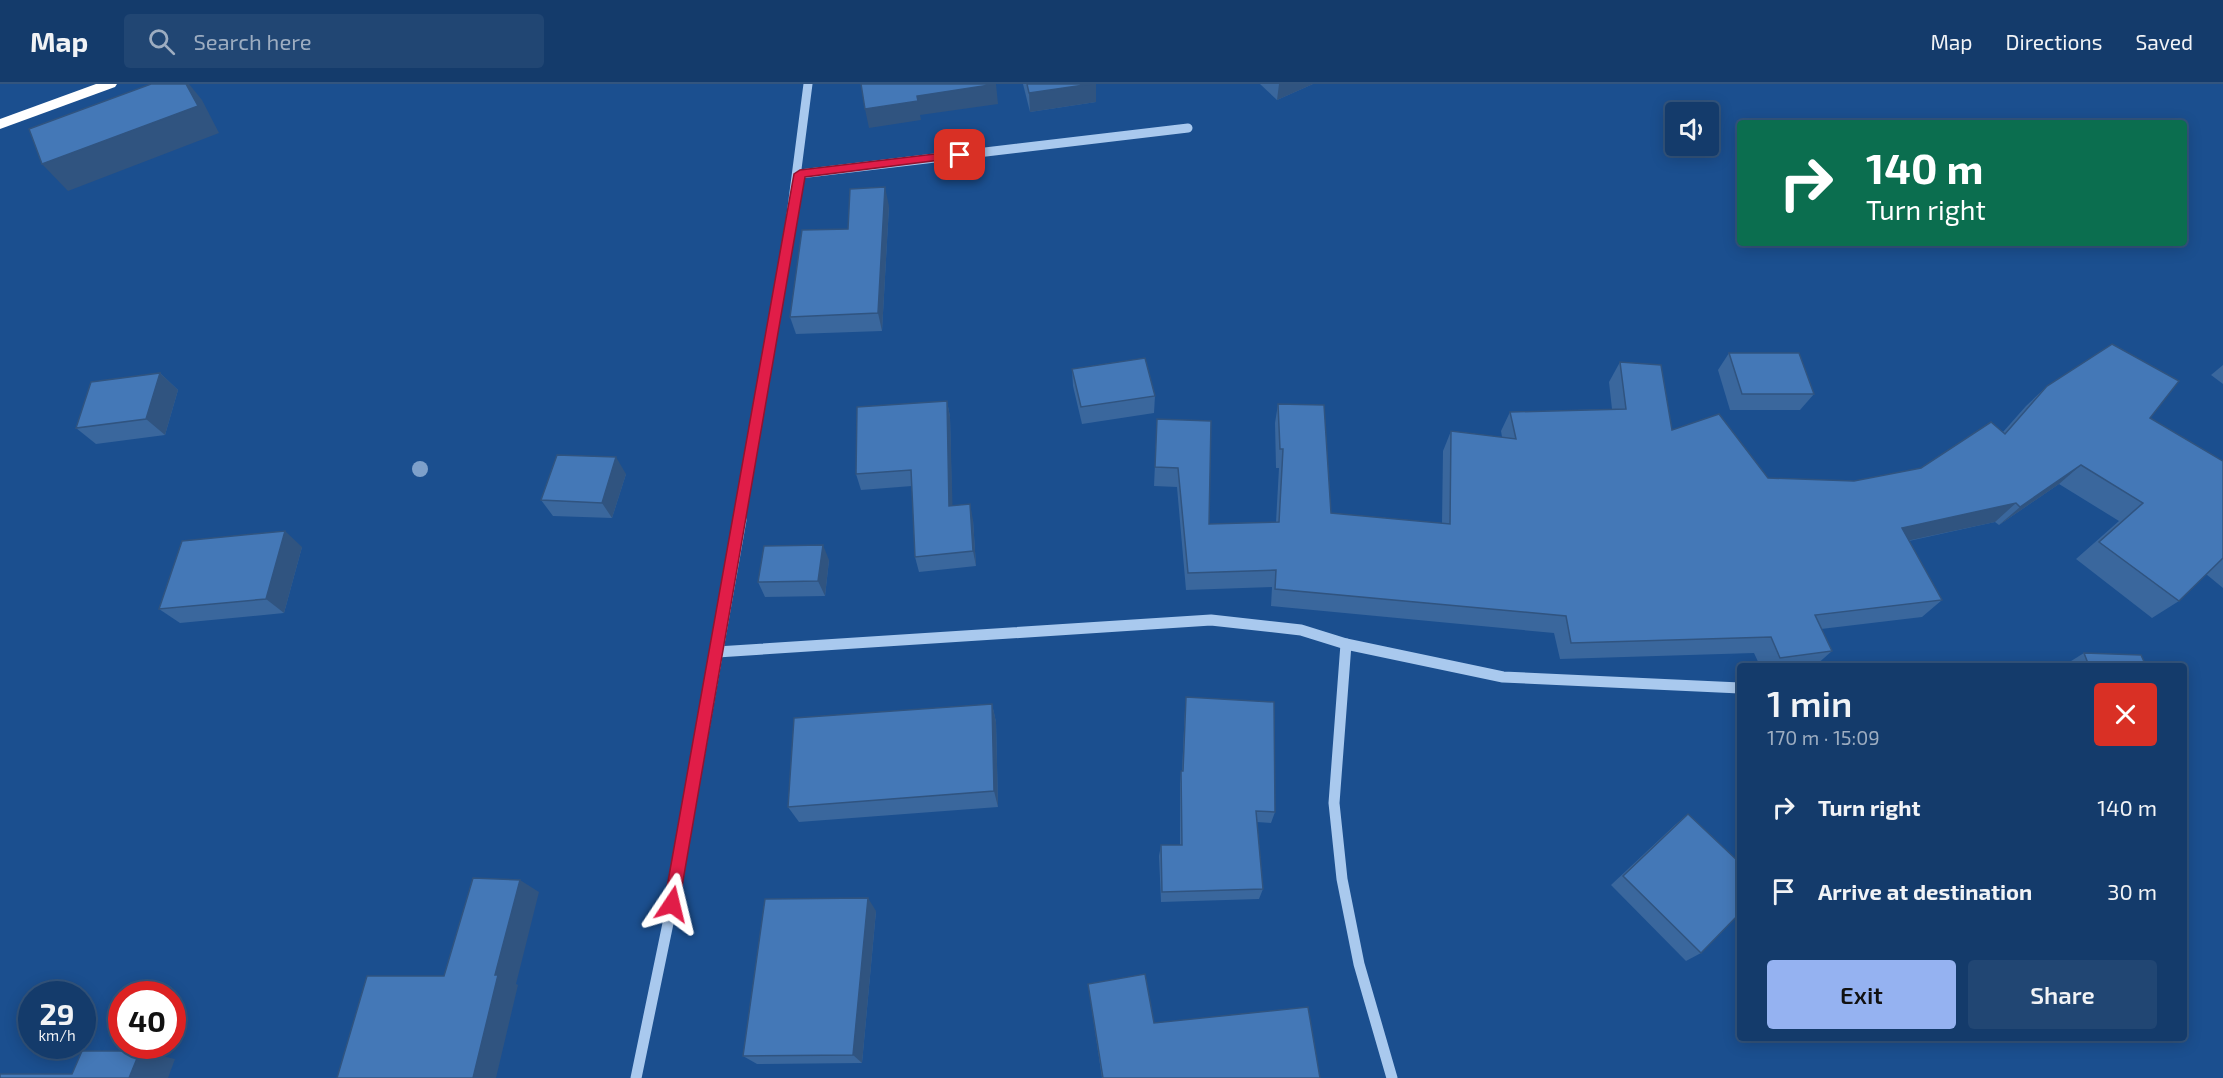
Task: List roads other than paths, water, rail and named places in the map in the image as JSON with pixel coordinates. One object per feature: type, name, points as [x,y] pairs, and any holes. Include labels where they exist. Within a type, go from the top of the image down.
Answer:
[{"type":"highway","points":[[0,124],[110,84]]},
{"type":"street","points":[[636,1078],[655,996],[800,174],[808,84]]},
{"type":"street","points":[[800,174],[1188,128]]},
{"type":"street","points":[[717,652],[1211,620],[1300,630],[1346,644],[1503,677],[1737,688]]},
{"type":"street","points":[[1346,644],[1334,803],[1342,879],[1359,964],[1392,1078]]}]
